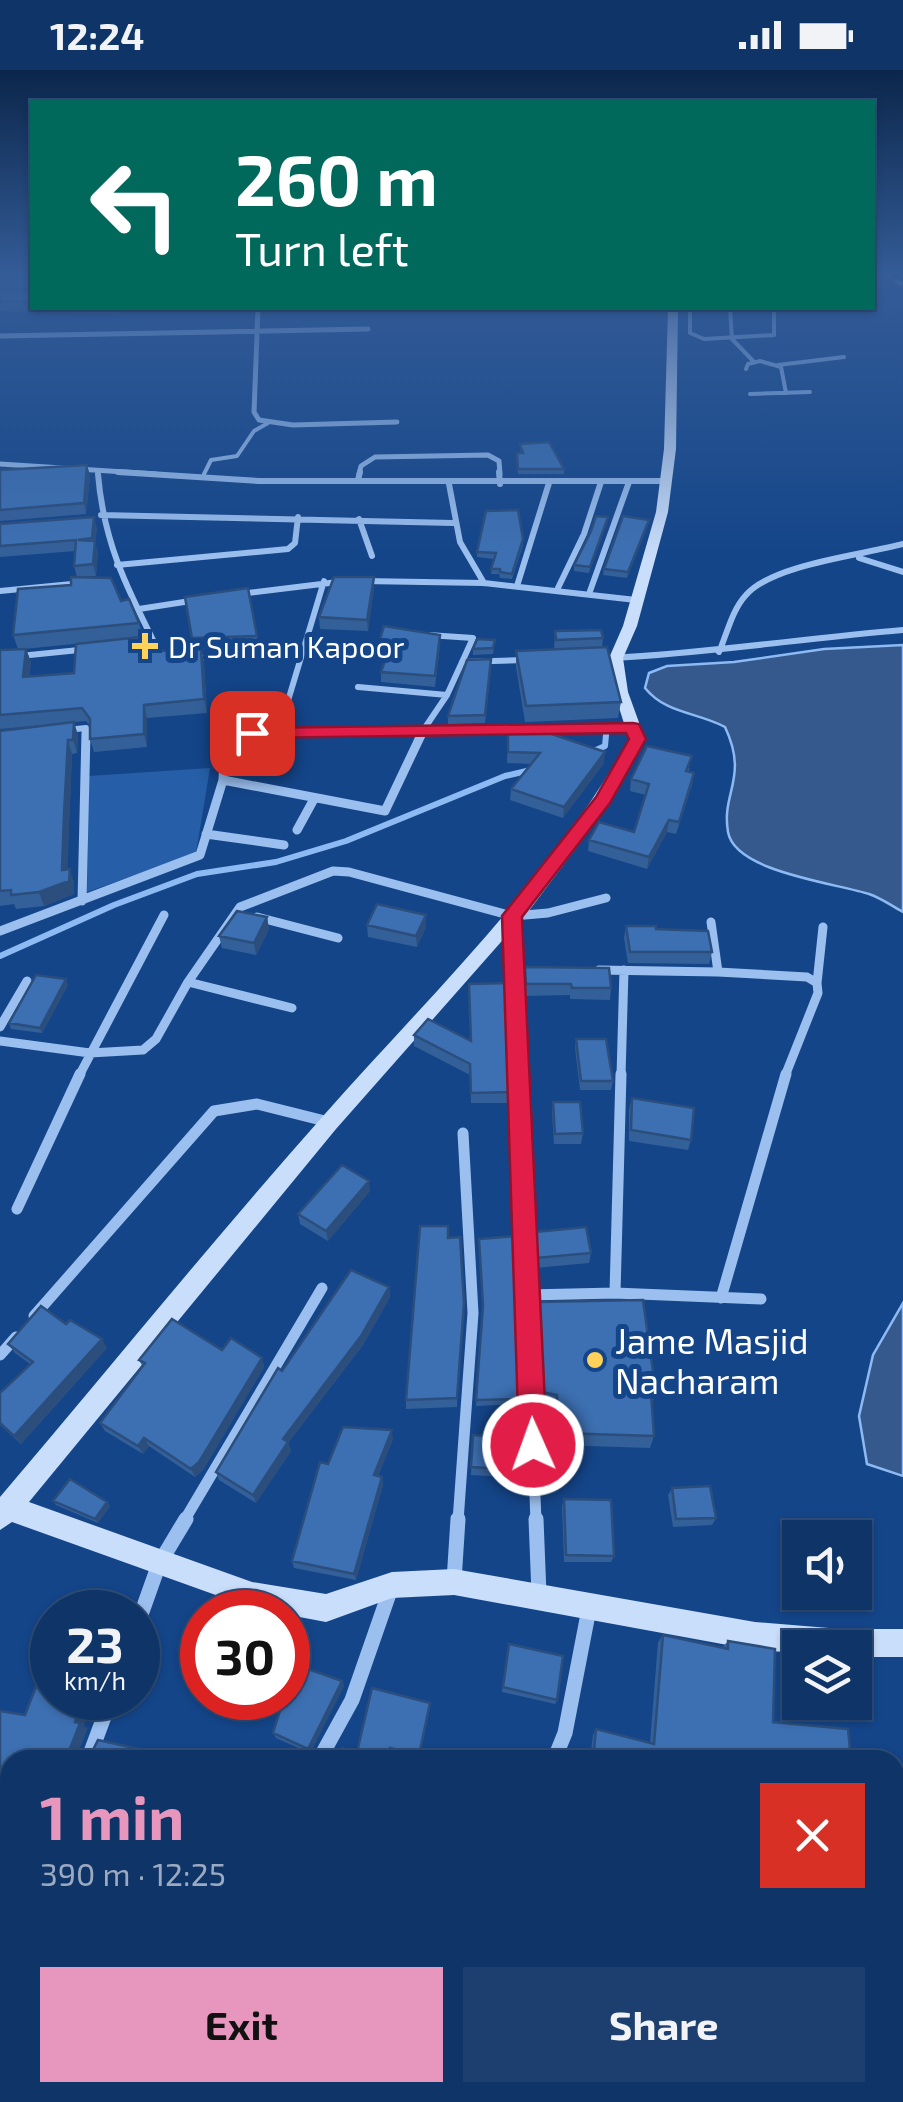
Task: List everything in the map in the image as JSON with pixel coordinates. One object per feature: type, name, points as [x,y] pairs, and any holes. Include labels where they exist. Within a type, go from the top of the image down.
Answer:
[{"type":"street","points":[[256,368],[254,412],[259,420],[397,422]]},
{"type":"street","points":[[671,368],[662,512],[636,600],[607,658],[637,739],[604,799],[512,916],[329,1122],[4,1512],[252,1594],[326,1608],[392,1585],[454,1582],[755,1636],[903,1644]]},
{"type":"street","points":[[358,480],[362,466],[375,458],[488,455],[499,461],[500,484]]},
{"type":"street","points":[[0,464],[204,475],[259,482],[666,481]]},
{"type":"street","points":[[98,474],[101,517],[123,580],[159,658],[170,660]]},
{"type":"street","points":[[557,590],[584,534],[601,482]]},
{"type":"street","points":[[590,594],[629,482]]},
{"type":"street","points":[[517,586],[549,483]]},
{"type":"street","points":[[448,484],[460,542],[484,583]]},
{"type":"street","points":[[85,522],[101,517],[454,522]]},
{"type":"street","points":[[118,565],[288,549],[294,543],[298,518]]},
{"type":"street","points":[[359,519],[372,556]]},
{"type":"street","points":[[719,652],[747,591],[790,570],[858,558],[903,544]]},
{"type":"street","points":[[858,558],[903,572]]},
{"type":"street","points":[[106,582],[123,580]]},
{"type":"street","points":[[232,595],[324,581],[484,583],[636,600]]},
{"type":"street","points":[[278,734],[324,581]]},
{"type":"street","points":[[0,591],[88,583]]},
{"type":"street","points":[[139,608],[213,598]]},
{"type":"street","points":[[607,658],[719,652],[799,638],[903,630]]},
{"type":"street","points":[[222,780],[386,811],[422,732],[447,695],[473,638],[412,634]]},
{"type":"street","points":[[134,645],[153,643]]},
{"type":"street","points":[[0,658],[96,648]]},
{"type":"street","points":[[186,660],[238,654]]},
{"type":"street","points":[[462,662],[539,660]]},
{"type":"street","points":[[358,687],[447,695]]},
{"type":"street","points":[[52,732],[86,728],[82,901]]},
{"type":"street","points":[[0,931],[200,855],[222,780],[225,733],[633,728]]},
{"type":"street","points":[[297,830],[314,799]]},
{"type":"street","points":[[206,834],[284,845]]},
{"type":"street","points":[[0,1041],[90,1053],[143,1050],[156,1039],[188,982],[237,912],[249,901],[332,871],[349,872],[512,916],[548,913],[606,898]]},
{"type":"street","points":[[237,912],[338,938]]},
{"type":"street","points":[[16,1209],[90,1053],[164,915]]},
{"type":"street","points":[[512,916],[538,1595]]},
{"type":"street","points":[[711,922],[718,972]]},
{"type":"street","points":[[721,1298],[786,1072],[818,992],[823,927]]},
{"type":"street","points":[[512,970],[531,970]]},
{"type":"street","points":[[587,970],[780,973],[807,976],[817,983]]},
{"type":"street","points":[[615,1293],[624,970]]},
{"type":"street","points":[[0,1027],[27,981]]},
{"type":"street","points":[[188,982],[292,1008]]},
{"type":"street","points":[[0,1355],[214,1111],[234,1102],[253,1100],[329,1122]]},
{"type":"street","points":[[454,1582],[473,1313],[462,1134]]},
{"type":"street","points":[[149,1590],[158,1564],[322,1288]]},
{"type":"street","points":[[528,1295],[615,1293],[761,1298]]},
{"type":"street","points":[[324,1750],[352,1700],[392,1585]]},
{"type":"street","points":[[558,1750],[565,1733],[589,1608]]},
{"type":"street","points":[[92,1750],[103,1720]]},
{"type":"lane","points":[[781,368],[786,393]]},
{"type":"lane","points":[[750,394],[810,392]]},
{"type":"lane","points":[[204,475],[211,460],[238,456],[254,431],[268,423]]},
{"type":"shaded area","points":[[903,645],[903,912],[869,894],[767,866],[735,846],[727,818],[735,759],[725,727],[672,708],[645,688],[649,673],[667,666],[734,662],[824,649]]},
{"type":"shaded area","points":[[210,768],[196,853],[87,892],[89,776]]},
{"type":"shaded area","points":[[903,1303],[903,1476],[867,1464],[859,1416],[873,1355]]},
{"type":"building","points":[[549,442],[564,469],[518,469],[517,453],[523,453],[520,444]]},
{"type":"building","points":[[87,465],[84,503],[0,510],[0,470]]},
{"type":"building","points":[[518,510],[523,539],[512,574],[491,569],[496,553],[477,552],[486,511]]},
{"type":"building","points":[[596,516],[608,517],[590,567],[574,565],[591,531]]},
{"type":"building","points":[[623,516],[649,520],[628,572],[604,569]]},
{"type":"building","points":[[94,517],[92,538],[78,540],[95,541],[93,564],[74,566],[76,540],[0,546],[0,524]]},
{"type":"building","points":[[71,577],[111,578],[121,601],[129,599],[139,623],[13,635],[18,589],[71,585]]},
{"type":"building","points":[[334,577],[374,577],[367,620],[319,617]]},
{"type":"building","points":[[248,588],[257,636],[192,638],[185,597]]},
{"type":"building","points":[[384,626],[440,635],[435,676],[381,672],[390,647],[378,646]]},
{"type":"building","points":[[601,630],[603,638],[556,640],[555,631]]},
{"type":"building","points":[[141,637],[141,652],[201,649],[204,699],[144,705],[144,734],[90,739],[90,719],[82,708],[0,715],[0,650],[26,649],[23,677],[74,673],[76,644]]},
{"type":"building","points":[[477,639],[495,640],[493,648],[473,649]]},
{"type":"building","points":[[607,647],[621,702],[526,706],[516,651]]},
{"type":"building","points":[[491,659],[485,715],[448,716],[467,660]]},
{"type":"building","points":[[74,722],[73,740],[68,740],[62,870],[70,869],[69,881],[39,892],[11,895],[11,890],[0,891],[0,731]]},
{"type":"building","points":[[508,728],[534,728],[605,752],[564,807],[511,789],[540,753],[508,752]]},
{"type":"building","points":[[647,746],[692,756],[686,771],[694,773],[679,822],[669,820],[649,857],[589,840],[599,822],[634,832],[649,784],[631,779]]},
{"type":"building","points":[[377,904],[426,915],[416,936],[367,925]]},
{"type":"building","points":[[237,911],[267,917],[254,943],[219,936]]},
{"type":"building","points":[[626,926],[708,931],[712,952],[630,952]]},
{"type":"building","points":[[525,967],[609,968],[611,988],[526,984]]},
{"type":"building","points":[[36,975],[66,979],[40,1028],[9,1023]]},
{"type":"building","points":[[507,983],[510,1092],[471,1093],[470,1064],[414,1035],[428,1019],[471,1041],[469,984]]},
{"type":"building","points":[[576,1039],[606,1039],[613,1081],[581,1081]]},
{"type":"building","points":[[632,1098],[694,1108],[691,1140],[631,1130]]},
{"type":"building","points":[[553,1102],[580,1102],[583,1133],[555,1134]]},
{"type":"building","points":[[342,1165],[369,1181],[326,1231],[298,1214]]},
{"type":"building","points":[[420,1226],[448,1226],[448,1238],[460,1237],[464,1303],[457,1398],[406,1400]]},
{"type":"building","points":[[586,1227],[591,1253],[536,1258],[535,1232]]},
{"type":"building","points":[[516,1236],[523,1399],[476,1400],[483,1306],[479,1239]]},
{"type":"building","points":[[351,1270],[389,1287],[361,1336],[283,1439],[288,1442],[253,1495],[216,1472],[278,1368],[282,1371]]},
{"type":"building","name":"Jame Masjid Nacharam","points":[[643,1300],[656,1393],[651,1393],[654,1436],[558,1433],[557,1395],[542,1392],[539,1302]]},
{"type":"building","points":[[41,1306],[66,1324],[70,1320],[102,1339],[14,1436],[0,1423],[0,1393],[33,1362],[8,1344]]},
{"type":"building","points":[[172,1319],[222,1350],[231,1338],[262,1358],[191,1469],[144,1438],[138,1446],[100,1423],[145,1363],[139,1360]]},
{"type":"building","points":[[343,1427],[392,1430],[374,1475],[382,1477],[354,1574],[292,1561],[320,1462],[328,1464]]},
{"type":"building","points":[[473,1435],[525,1438],[526,1470],[471,1467]]},
{"type":"building","points":[[70,1479],[107,1502],[95,1519],[53,1501]]},
{"type":"building","points":[[710,1486],[716,1518],[676,1519],[672,1488]]},
{"type":"building","points":[[564,1499],[611,1500],[614,1556],[566,1555]]},
{"type":"building","points":[[663,1635],[728,1649],[728,1641],[775,1649],[773,1722],[848,1729],[850,1750],[594,1750],[596,1729],[654,1744]]},
{"type":"building","points":[[509,1644],[563,1656],[557,1700],[503,1687]]},
{"type":"building","points":[[310,1670],[342,1681],[308,1749],[273,1733],[277,1720],[310,1720]]},
{"type":"building","points":[[372,1688],[430,1703],[420,1750],[357,1750]]},
{"type":"building","points":[[30,1702],[30,1720],[80,1723],[69,1750],[0,1750],[0,1711],[25,1715]]},
{"type":"building","points":[[98,1740],[143,1750],[93,1750]]},
{"type":"waterway","points":[[587,754],[605,746],[606,735]]},
{"type":"waterway","points":[[0,956],[114,905],[197,874],[276,862],[346,841],[505,776],[535,769]]},
{"type":"place","name":"Dr Suman Kapoor","points":[[145,646]]},
{"type":"place","name":"Jame Masjid Nacharam","points":[[595,1360]]},
{"type":"route","points":[[252,733],[633,728],[637,739],[604,799],[512,916],[533,1445]]}]
